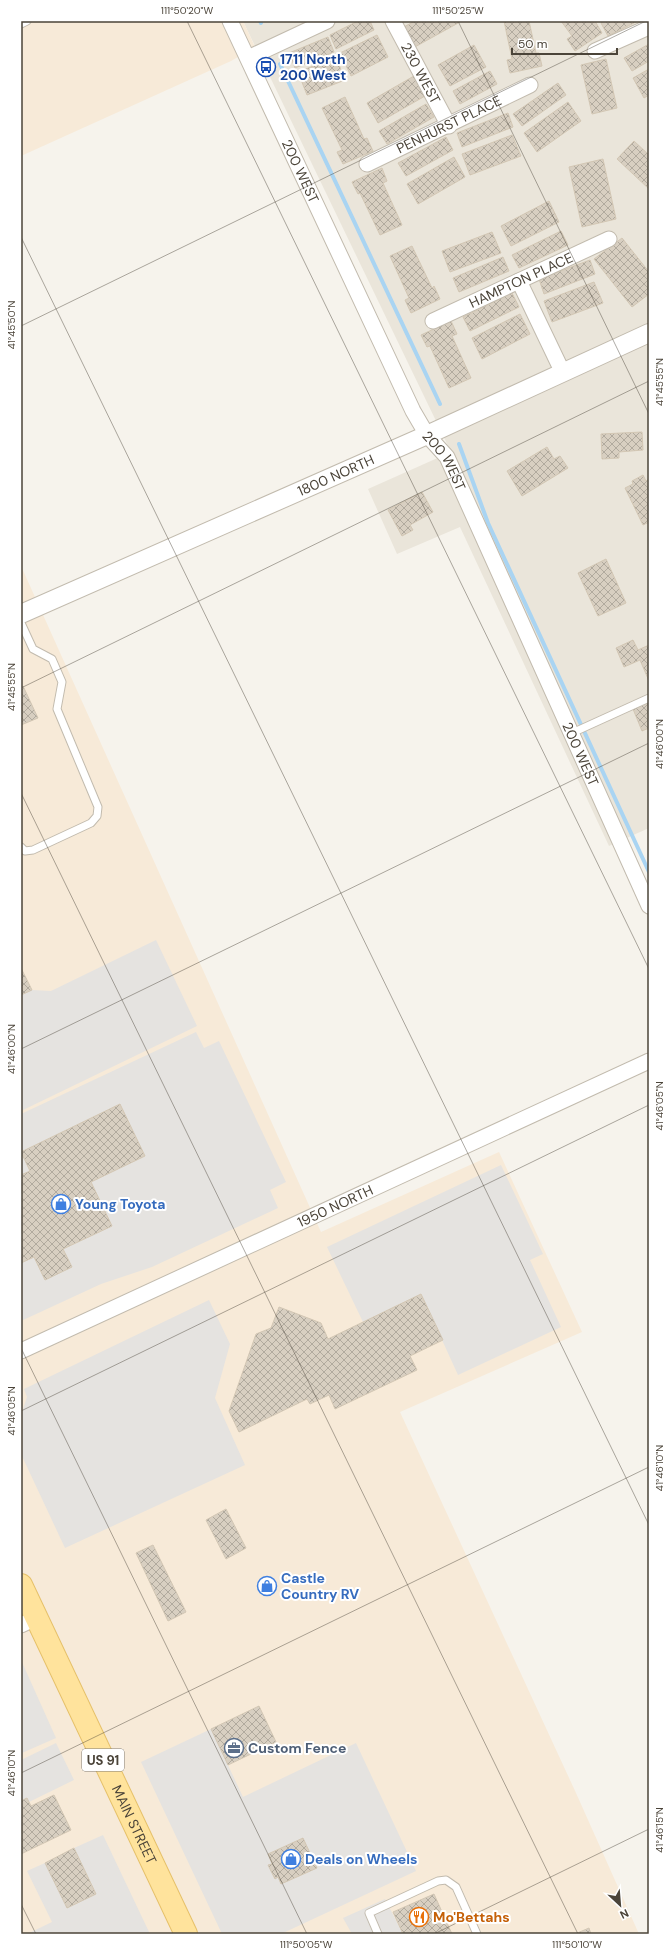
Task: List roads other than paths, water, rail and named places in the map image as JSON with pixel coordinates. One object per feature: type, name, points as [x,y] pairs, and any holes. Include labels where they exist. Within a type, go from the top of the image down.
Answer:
[{"type":"main road","name":"MAIN STREET","points":[[21,1585],[28,1621],[186,1934]]},
{"type":"street","name":"200 WEST","points":[[230,21],[413,411],[427,435],[447,458],[576,731],[649,906]]},
{"type":"street","points":[[248,58],[327,21]]},
{"type":"street","name":"230 WEST","points":[[393,21],[449,126]]},
{"type":"street","points":[[595,51],[649,27]]},
{"type":"street","name":"PENHURST PLACE","points":[[367,164],[530,86]]},
{"type":"street","name":"HAMPTON PLACE","points":[[434,321],[609,239]]},
{"type":"street","points":[[519,281],[563,373]]},
{"type":"street","name":"1800 NORTH","points":[[21,614],[427,435],[649,333]]},
{"type":"street","name":"1950 NORTH","points":[[21,1351],[649,1062]]},
{"type":"lane","points":[[21,24],[27,21]]},
{"type":"lane","points":[[21,623],[33,649],[52,659],[62,682],[57,710],[98,807],[97,816],[91,823],[33,850],[25,851],[21,847]]},
{"type":"lane","points":[[576,731],[649,698]]},
{"type":"lane","points":[[378,1934],[369,1913],[438,1881],[446,1880],[456,1887],[477,1934]]},
{"type":"waterway","points":[[280,64],[440,404]]},
{"type":"waterway","points":[[459,444],[488,523],[649,872]]},
{"type":"place","name":"1711 North 200 West","points":[[266,67]]},
{"type":"place","name":"Young Toyota","points":[[61,1204]]},
{"type":"place","name":"Castle Country RV","points":[[267,1586]]},
{"type":"place","name":"Custom Fence","points":[[234,1748]]},
{"type":"place","name":"Deals on Wheels","points":[[291,1859]]},
{"type":"place","name":"Mo'Bettahs","points":[[419,1917]]}]
